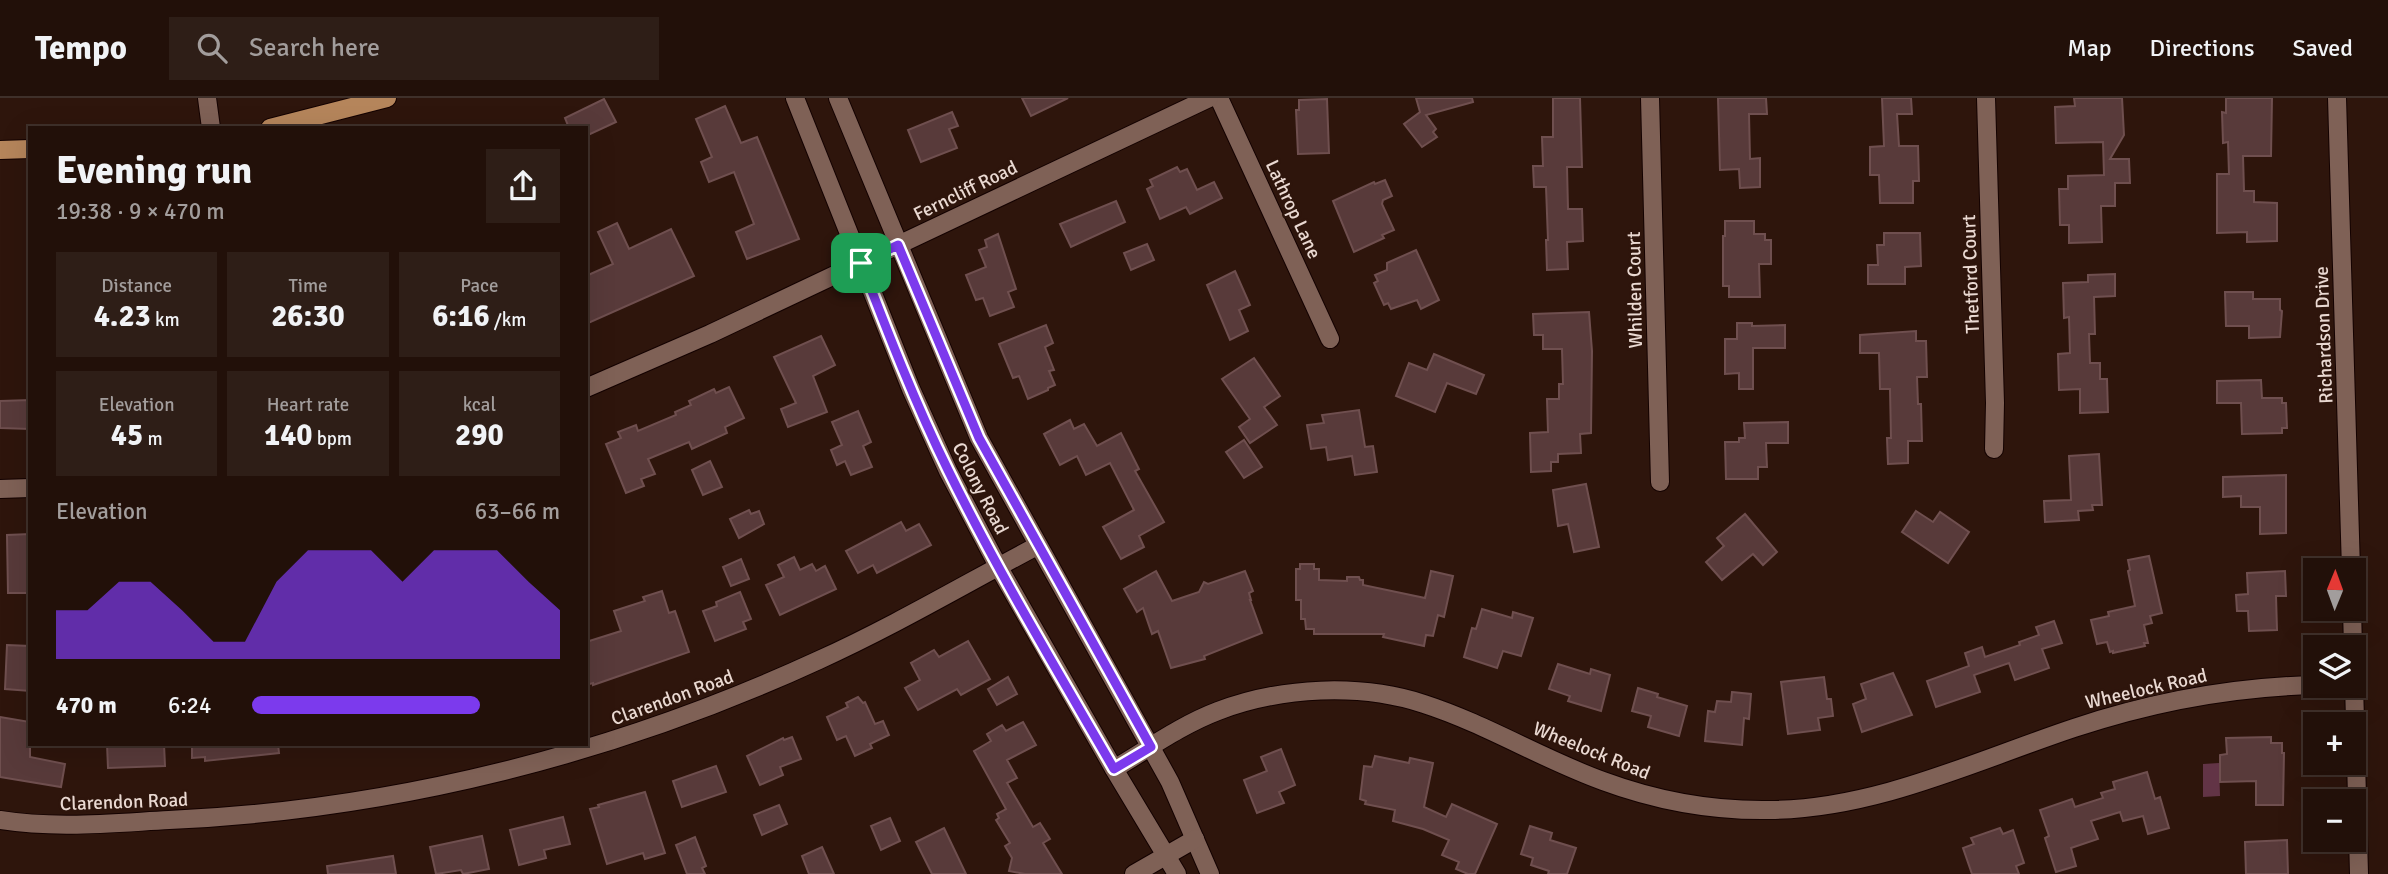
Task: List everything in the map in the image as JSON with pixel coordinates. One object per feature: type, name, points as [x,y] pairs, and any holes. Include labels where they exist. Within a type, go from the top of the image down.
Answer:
[{"type":"main road","points":[[279,126],[387,98]]},
{"type":"main road","points":[[0,150],[28,149]]},
{"type":"street","points":[[207,98],[211,126]]},
{"type":"street","name":"Colony Road","points":[[795,98],[925,422],[948,471],[1114,769],[1177,874]]},
{"type":"street","name":"Colony Road","points":[[838,98],[979,438],[1170,782],[1210,874]]},
{"type":"street","name":"Ferncliff Road","points":[[588,387],[861,263],[1209,98]]},
{"type":"street","name":"Lathrop Lane","points":[[1219,98],[1330,339]]},
{"type":"street","name":"Whilden Court","points":[[1650,98],[1660,482]]},
{"type":"street","name":"Thetford Court","points":[[1986,98],[1994,449]]},
{"type":"street","name":"Richardson Drive","points":[[2337,98],[2351,558]]},
{"type":"street","points":[[0,489],[28,488]]},
{"type":"street","name":"Clarendon Road","points":[[0,820],[62,824],[236,817],[380,798],[530,765],[643,731],[759,687],[856,642],[1037,545]]},
{"type":"street","name":"Wheelock Road","points":[[1114,769],[1189,724],[1220,711],[1261,699],[1309,692],[1378,694],[1443,711],[1584,774],[1646,795],[1673,802],[1714,807],[1792,810],[1889,792],[2077,727],[2154,705],[2233,691],[2303,686]]},
{"type":"street","points":[[2354,698],[2359,874]]},
{"type":"street","points":[[1134,874],[1195,839]]},
{"type":"street","points":[[1166,856],[1174,857],[1187,874]]},
{"type":"shaded area","points":[[2219,763],[2220,796],[2203,797],[2203,764]]},
{"type":"building","points":[[1022,98],[1068,98],[1031,116]]},
{"type":"building","points":[[1416,98],[1472,98],[1473,102],[1426,115],[1436,129],[1433,132],[1437,137],[1422,147],[1404,124],[1420,112]]},
{"type":"building","points":[[1553,98],[1580,98],[1582,167],[1567,167],[1568,209],[1582,209],[1583,241],[1567,242],[1568,269],[1547,270],[1546,187],[1534,187],[1533,166],[1543,166],[1542,137],[1553,137]]},
{"type":"building","points":[[1718,98],[1766,98],[1767,114],[1749,114],[1750,159],[1760,158],[1760,187],[1740,188],[1739,169],[1720,170]]},
{"type":"building","points":[[1882,98],[1911,98],[1912,114],[1897,114],[1899,146],[1918,146],[1919,181],[1913,181],[1913,203],[1880,203],[1879,175],[1870,175],[1870,147],[1884,146]]},
{"type":"building","points":[[2074,98],[2122,98],[2124,135],[2110,159],[2129,159],[2130,183],[2115,183],[2115,206],[2101,206],[2102,242],[2069,243],[2069,225],[2060,225],[2059,189],[2068,189],[2068,176],[2104,175],[2103,142],[2056,143],[2055,107],[2075,106]]},
{"type":"building","points":[[2226,98],[2272,98],[2271,156],[2243,156],[2244,191],[2254,191],[2254,202],[2277,203],[2277,241],[2247,242],[2247,232],[2217,233],[2217,174],[2229,174],[2228,142],[2223,143],[2222,112],[2226,113]]},
{"type":"building","points":[[604,99],[616,122],[588,135],[588,126],[568,126],[565,118]]},
{"type":"building","points":[[1327,99],[1329,153],[1298,154],[1296,110],[1299,110],[1299,100]]},
{"type":"building","points":[[725,106],[741,143],[757,137],[799,239],[747,259],[736,232],[754,224],[734,172],[709,182],[701,162],[712,157],[696,119]]},
{"type":"building","points":[[952,112],[958,126],[949,129],[957,148],[921,162],[908,130]]},
{"type":"building","points":[[1177,167],[1180,172],[1187,169],[1197,190],[1214,182],[1222,198],[1190,214],[1186,207],[1160,219],[1147,189],[1153,186],[1150,180]]},
{"type":"building","points":[[1385,180],[1392,196],[1383,200],[1382,204],[1394,230],[1382,235],[1384,238],[1354,252],[1333,201],[1374,182],[1375,184]]},
{"type":"building","points":[[1116,201],[1125,222],[1071,247],[1060,224]]},
{"type":"building","points":[[1725,221],[1754,221],[1754,234],[1765,234],[1765,240],[1771,240],[1771,264],[1759,264],[1760,297],[1729,297],[1729,286],[1723,286]]},
{"type":"building","points":[[617,223],[629,249],[671,229],[694,276],[588,323],[588,275],[613,264],[598,232]]},
{"type":"building","points":[[1884,233],[1920,233],[1921,266],[1905,267],[1905,284],[1868,284],[1868,265],[1878,265],[1877,245],[1884,245]]},
{"type":"building","points":[[998,234],[1016,289],[1008,292],[1014,307],[990,316],[983,298],[976,300],[966,275],[986,267],[979,250],[987,247],[985,240]]},
{"type":"building","points":[[1147,244],[1154,260],[1131,270],[1124,253]]},
{"type":"building","points":[[1416,250],[1439,300],[1421,309],[1417,300],[1391,309],[1388,303],[1384,305],[1374,283],[1378,281],[1375,275],[1387,270],[1387,263]]},
{"type":"building","points":[[1235,271],[1250,305],[1239,310],[1248,331],[1230,340],[1207,285]]},
{"type":"building","points":[[2115,274],[2115,296],[2094,297],[2095,334],[2089,334],[2090,363],[2100,363],[2100,379],[2107,379],[2108,412],[2080,413],[2080,389],[2059,390],[2058,354],[2070,353],[2069,317],[2064,318],[2063,283],[2088,282],[2088,275]]},
{"type":"building","points":[[2225,292],[2253,292],[2253,299],[2280,299],[2280,337],[2249,338],[2249,326],[2226,326]]},
{"type":"building","points":[[1589,312],[1592,351],[1591,433],[1580,434],[1581,453],[1558,454],[1558,462],[1551,462],[1551,471],[1531,472],[1530,433],[1548,432],[1547,399],[1559,399],[1559,384],[1563,384],[1562,349],[1543,349],[1543,335],[1534,335],[1533,314]]},
{"type":"building","points":[[1737,323],[1752,323],[1752,326],[1785,325],[1785,348],[1753,348],[1753,389],[1739,389],[1739,373],[1725,374],[1725,339],[1737,339]]},
{"type":"building","points":[[1046,325],[1053,343],[1045,347],[1054,370],[1049,371],[1055,385],[1028,399],[1019,376],[1013,378],[999,344]]},
{"type":"building","points":[[1916,331],[1916,341],[1926,341],[1927,377],[1917,377],[1922,441],[1908,441],[1908,463],[1888,464],[1887,438],[1891,438],[1890,389],[1880,389],[1879,353],[1860,353],[1860,335]]},
{"type":"building","points":[[821,336],[835,365],[813,376],[827,412],[788,427],[781,409],[796,403],[774,357]]},
{"type":"building","points":[[1434,354],[1484,375],[1476,394],[1447,383],[1435,412],[1396,396],[1409,363],[1427,370]]},
{"type":"building","points":[[1254,358],[1280,396],[1264,407],[1277,425],[1250,443],[1239,427],[1250,419],[1222,379]]},
{"type":"building","points":[[2261,380],[2262,398],[2282,398],[2282,403],[2286,403],[2287,428],[2282,428],[2282,433],[2242,434],[2241,403],[2217,403],[2217,381]]},
{"type":"building","points":[[729,387],[744,418],[725,427],[727,433],[692,449],[689,442],[648,459],[655,474],[641,479],[644,486],[626,493],[606,444],[621,438],[618,432],[636,425],[638,431],[676,415],[675,412],[691,405],[689,401],[714,389],[716,393]]},
{"type":"building","points":[[28,400],[28,429],[0,428],[0,401]]},
{"type":"building","points":[[1359,410],[1365,447],[1373,446],[1377,472],[1355,475],[1352,456],[1328,460],[1326,447],[1311,449],[1307,425],[1324,423],[1322,415]]},
{"type":"building","points":[[858,411],[871,442],[863,446],[872,467],[851,475],[845,461],[837,465],[831,450],[842,445],[832,422]]},
{"type":"building","points":[[1070,420],[1074,429],[1084,424],[1097,446],[1121,433],[1139,469],[1135,471],[1164,522],[1139,536],[1144,547],[1121,559],[1103,527],[1134,510],[1110,463],[1086,475],[1077,456],[1060,465],[1044,434]]},
{"type":"building","points":[[1788,422],[1788,443],[1766,443],[1767,467],[1758,467],[1758,479],[1726,479],[1725,442],[1739,442],[1739,438],[1745,438],[1744,423]]},
{"type":"building","points":[[1244,440],[1262,467],[1244,478],[1226,452]]},
{"type":"building","points":[[2099,454],[2102,505],[2092,505],[2093,510],[2078,511],[2079,520],[2045,522],[2044,501],[2071,500],[2069,456]]},
{"type":"building","points":[[710,461],[722,487],[703,495],[692,470]]},
{"type":"building","points":[[2286,475],[2286,533],[2260,534],[2260,507],[2241,507],[2241,496],[2223,497],[2223,477]]},
{"type":"building","points":[[1586,484],[1599,547],[1574,552],[1568,524],[1558,526],[1553,490]]},
{"type":"building","points":[[749,510],[751,514],[759,511],[764,524],[739,538],[730,519]]},
{"type":"building","points":[[1916,511],[1933,522],[1940,512],[1969,532],[1948,563],[1902,532]]},
{"type":"building","points":[[1745,514],[1777,552],[1763,565],[1753,554],[1722,580],[1706,562],[1724,546],[1717,538]]},
{"type":"building","points":[[901,522],[906,531],[919,524],[931,545],[877,573],[873,565],[858,573],[846,551]]},
{"type":"building","points":[[28,534],[28,593],[8,593],[7,535]]},
{"type":"building","points":[[2149,556],[2162,613],[2150,616],[2152,623],[2144,625],[2148,643],[2144,643],[2145,646],[2110,652],[2107,642],[2097,644],[2091,620],[2109,616],[2108,612],[2135,606],[2128,560]]},
{"type":"building","points":[[794,557],[800,570],[812,564],[816,571],[825,566],[836,589],[780,615],[766,585],[784,577],[778,565]]},
{"type":"building","points":[[741,559],[749,579],[731,586],[723,567]]},
{"type":"building","points":[[1300,564],[1314,564],[1314,569],[1319,569],[1319,580],[1347,581],[1347,577],[1359,577],[1363,580],[1363,585],[1425,598],[1431,571],[1453,576],[1444,617],[1438,615],[1433,636],[1426,635],[1424,646],[1383,637],[1384,634],[1314,634],[1314,629],[1306,629],[1305,619],[1301,619],[1301,600],[1296,600],[1296,569],[1300,569]]},
{"type":"building","points":[[1156,571],[1172,601],[1199,592],[1204,582],[1208,584],[1245,571],[1253,591],[1249,593],[1250,600],[1262,633],[1204,656],[1205,659],[1171,668],[1158,631],[1152,634],[1143,608],[1137,612],[1124,589]]},
{"type":"building","points":[[2285,571],[2286,596],[2276,596],[2277,630],[2249,631],[2248,611],[2237,611],[2236,595],[2248,594],[2247,573]]},
{"type":"building","points":[[662,591],[669,613],[675,611],[689,652],[588,684],[588,641],[621,631],[614,611],[645,601],[643,597]]},
{"type":"building","points":[[740,592],[751,619],[743,622],[746,629],[715,641],[703,611]]},
{"type":"building","points":[[1482,609],[1512,618],[1513,612],[1533,618],[1521,656],[1503,651],[1497,668],[1464,657],[1472,628],[1476,629]]},
{"type":"building","points":[[2054,621],[2062,643],[2042,649],[2049,668],[2015,680],[2009,663],[1974,675],[1980,692],[1936,707],[1927,681],[1969,666],[1965,653],[1982,647],[1985,657],[2020,645],[2019,642],[2039,635],[2036,627]]},
{"type":"building","points":[[968,641],[990,679],[961,695],[957,689],[918,710],[905,688],[920,680],[911,663],[934,650],[939,657]]},
{"type":"building","points":[[7,645],[28,646],[28,691],[5,689]]},
{"type":"building","points":[[1558,664],[1590,674],[1591,669],[1610,675],[1601,711],[1568,701],[1570,696],[1549,689]]},
{"type":"building","points":[[1893,673],[1912,715],[1862,732],[1853,704],[1866,699],[1861,684]]},
{"type":"building","points":[[1008,677],[1017,694],[997,705],[988,689]]},
{"type":"building","points":[[1824,677],[1833,716],[1818,718],[1820,730],[1788,734],[1781,682]]},
{"type":"building","points":[[1638,688],[1687,706],[1679,736],[1648,727],[1651,716],[1632,711]]},
{"type":"building","points":[[1732,692],[1751,694],[1749,719],[1744,718],[1742,745],[1705,741],[1708,711],[1715,712],[1717,701],[1731,702]]},
{"type":"building","points":[[858,697],[865,702],[875,724],[883,721],[889,735],[870,744],[872,748],[855,756],[846,736],[837,740],[827,717],[848,707],[846,703]]},
{"type":"building","points":[[0,717],[28,722],[30,757],[65,764],[61,787],[0,777]]},
{"type":"building","points":[[1023,722],[1036,745],[1007,760],[1017,778],[1007,783],[1033,827],[1040,823],[1050,839],[1043,843],[1062,874],[1009,871],[1012,858],[1005,846],[1010,843],[996,820],[999,818],[997,814],[1006,809],[974,751],[991,741],[987,734],[1002,725],[1006,731]]},
{"type":"building","points":[[792,737],[801,759],[780,767],[783,775],[760,785],[747,756],[783,738]]},
{"type":"building","points":[[2271,737],[2271,743],[2282,743],[2284,753],[2283,805],[2256,805],[2256,781],[2220,782],[2220,755],[2227,754],[2226,738]]},
{"type":"building","points":[[107,746],[164,746],[165,766],[108,768]]},
{"type":"building","points":[[192,746],[278,746],[279,753],[205,761],[205,757],[192,758]]},
{"type":"building","points":[[1281,749],[1295,785],[1279,792],[1284,803],[1257,813],[1244,780],[1267,771],[1261,757]]},
{"type":"building","points":[[1375,756],[1409,763],[1410,758],[1433,763],[1424,807],[1446,817],[1452,804],[1497,824],[1475,874],[1456,869],[1459,862],[1442,855],[1449,840],[1393,821],[1395,810],[1365,804],[1366,801],[1360,799],[1364,766],[1372,767]]},
{"type":"building","points":[[716,766],[726,792],[682,807],[673,781]]},
{"type":"building","points":[[2147,772],[2155,799],[2160,797],[2169,828],[2148,834],[2143,816],[2123,821],[2120,812],[2091,821],[2098,839],[2071,848],[2076,866],[2056,872],[2045,838],[2049,836],[2040,810],[2072,799],[2075,807],[2103,798],[2101,793],[2115,789],[2113,782]]},
{"type":"building","points":[[645,792],[665,853],[645,859],[643,853],[607,864],[590,809]]},
{"type":"building","points":[[779,805],[787,824],[762,835],[754,815]]},
{"type":"building","points":[[563,817],[570,844],[544,850],[546,858],[519,865],[510,830]]},
{"type":"building","points":[[890,818],[900,841],[881,850],[871,826]]},
{"type":"building","points":[[1530,826],[1552,833],[1550,840],[1576,848],[1567,874],[1548,874],[1549,871],[1531,865],[1533,858],[1521,854]]},
{"type":"building","points":[[944,828],[966,874],[932,874],[916,842]]},
{"type":"building","points":[[2000,828],[2003,834],[2013,830],[2024,863],[2016,866],[2019,874],[1972,874],[1963,848],[1974,844],[1971,838]]},
{"type":"building","points":[[482,836],[489,869],[463,874],[461,870],[436,874],[430,847]]},
{"type":"building","points":[[695,837],[706,866],[702,868],[705,874],[687,874],[676,845]]},
{"type":"building","points":[[2287,840],[2288,874],[2246,874],[2245,842]]},
{"type":"building","points":[[822,847],[834,874],[809,874],[802,856]]},
{"type":"building","points":[[393,856],[396,874],[328,874],[327,866]]},
{"type":"route","points":[[898,245],[979,438],[1151,747],[1114,769],[948,471],[911,389],[861,263],[898,245]]}]
